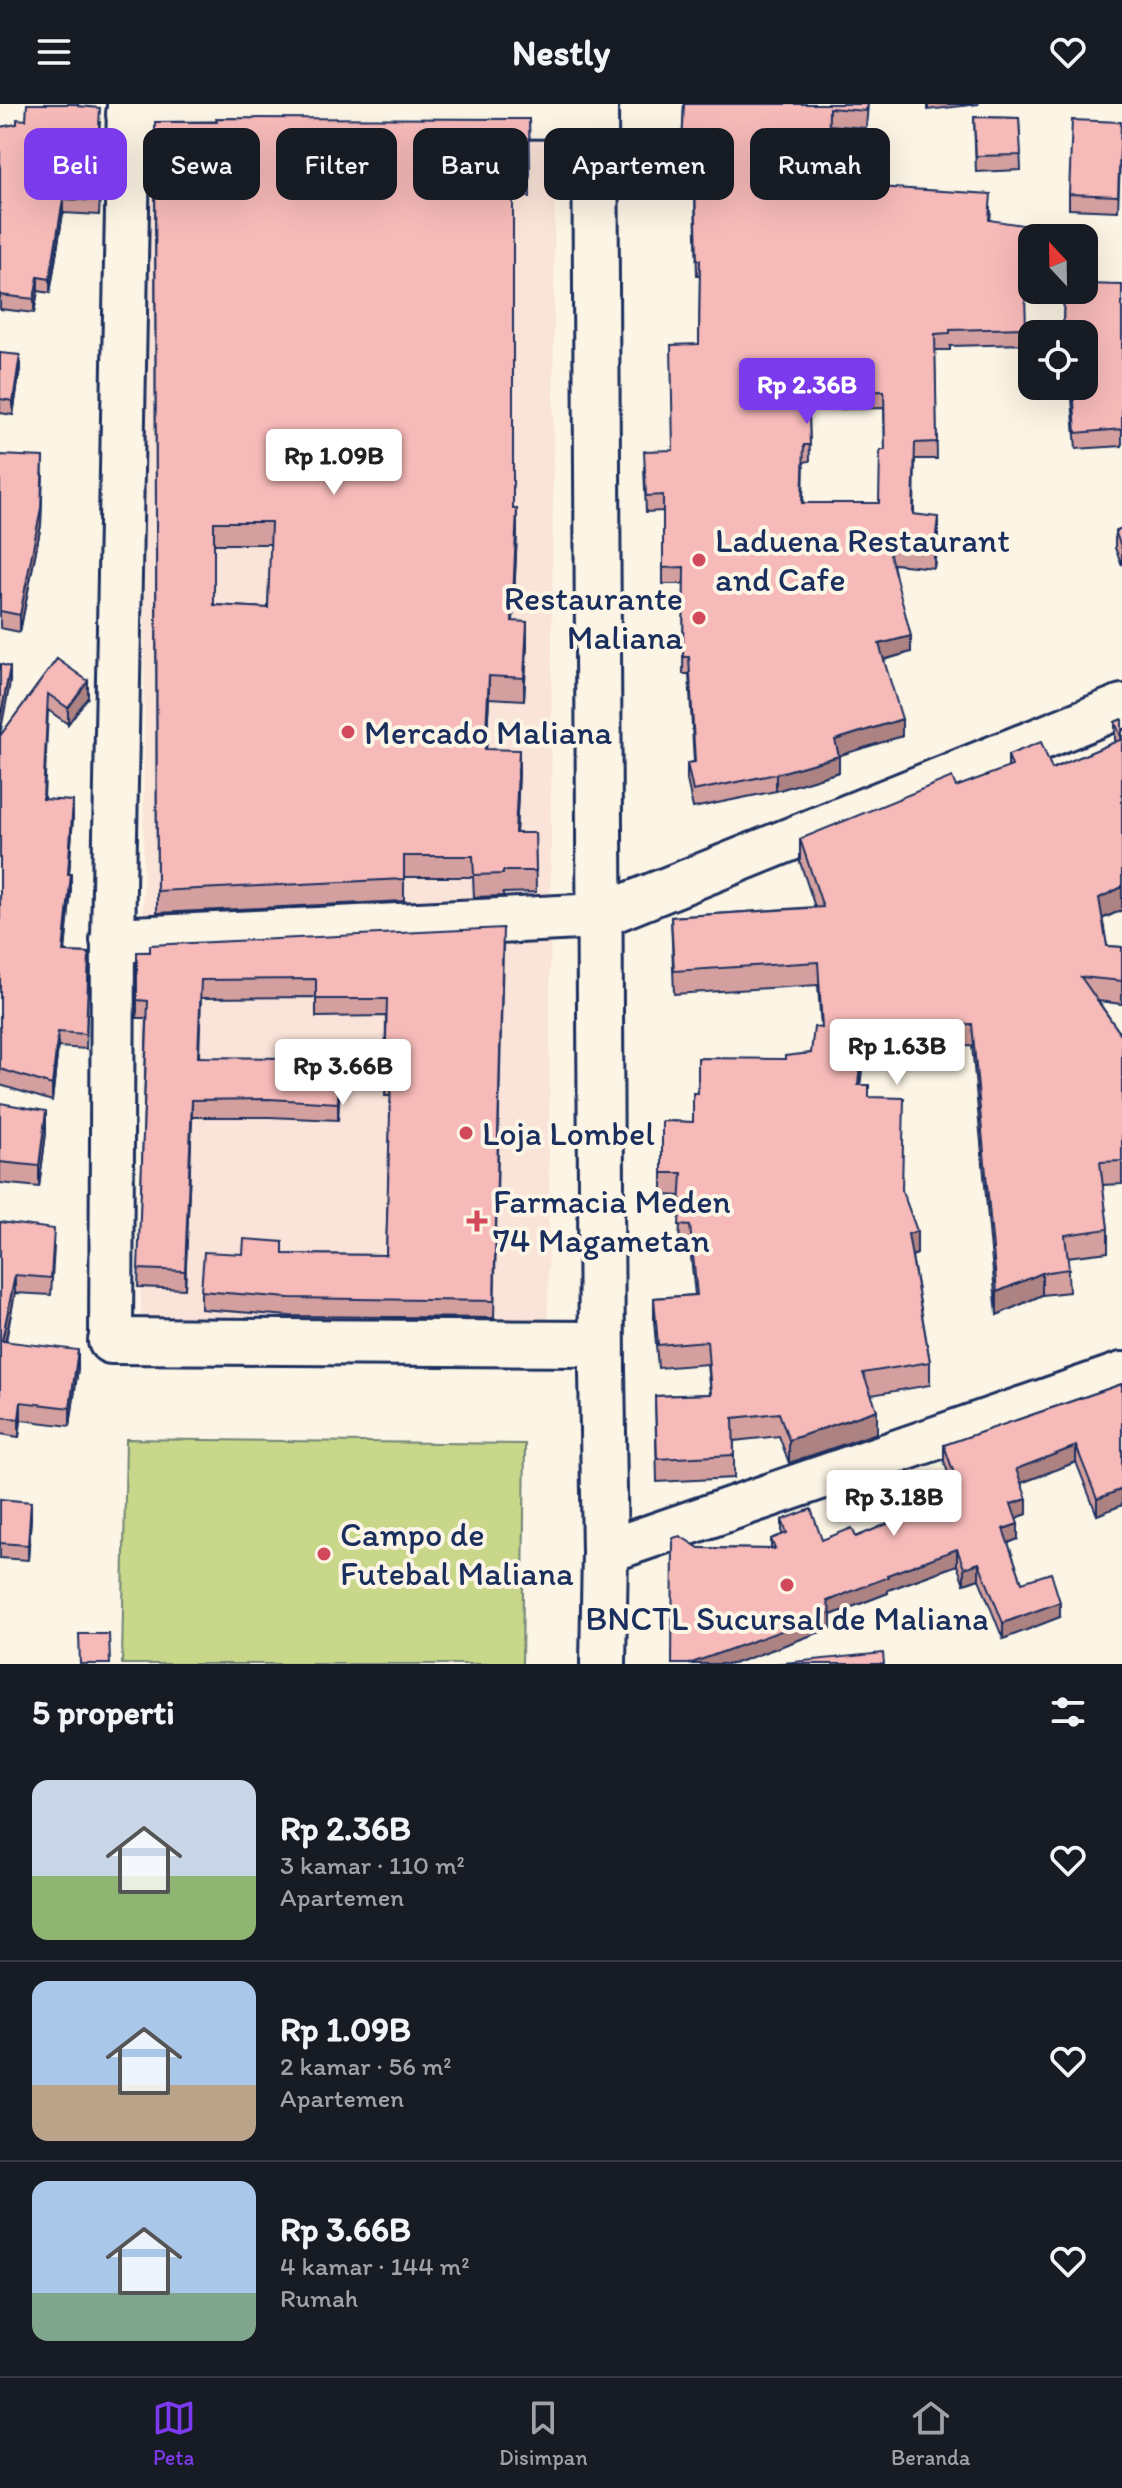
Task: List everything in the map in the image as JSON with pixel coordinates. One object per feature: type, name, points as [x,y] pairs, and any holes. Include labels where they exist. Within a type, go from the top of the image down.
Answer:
[{"type":"street","points":[[601,1344],[111,1341],[113,940],[129,109],[595,110],[601,1344],[605,1552],[603,1664]]},
{"type":"street","points":[[113,940],[600,916],[1122,706]]},
{"type":"street","points":[[605,1552],[1122,1374]]},
{"type":"shaded area","name":"Mercado Maliana","points":[[260,135],[276,135],[276,200],[397,200],[397,136],[413,136],[413,200],[528,200],[528,136],[544,136],[544,200],[555,200],[548,1329],[141,1328],[147,200],[260,200]]},
{"type":"green space","name":"Campo de Futebal Maliana","points":[[126,1439],[525,1444],[522,1664],[122,1664]]},
{"type":"building","points":[[27,104],[78,104],[100,108],[99,128],[24,128],[24,200],[63,200],[50,279],[38,277],[34,299],[0,295],[0,127],[17,124],[17,119],[26,120]]},
{"type":"building","points":[[684,104],[867,104],[866,111],[829,108],[829,128],[750,128],[750,200],[890,200],[890,188],[991,194],[989,220],[1018,224],[1018,304],[1025,304],[1026,320],[1018,320],[1018,328],[950,330],[950,333],[935,334],[937,442],[915,443],[913,514],[938,517],[934,551],[888,547],[911,636],[879,644],[902,719],[835,740],[839,756],[776,774],[693,791],[687,763],[695,762],[689,657],[683,657],[684,567],[663,568],[663,495],[646,496],[644,451],[673,450],[671,345],[699,344],[700,260],[697,260],[695,200],[734,200],[734,128],[683,128]],"holes":[[[884,391],[885,450],[880,450],[879,503],[802,503],[804,445],[810,445],[808,393]]]},
{"type":"building","points":[[974,117],[1019,118],[1021,155],[976,156]]},
{"type":"building","points":[[216,118],[529,119],[530,175],[528,128],[413,128],[413,200],[513,200],[513,509],[517,509],[512,621],[527,622],[524,678],[489,676],[485,749],[519,750],[515,833],[535,833],[536,871],[474,875],[473,856],[404,856],[404,879],[157,891],[155,200],[260,200],[260,128],[155,128],[155,122],[217,122]],"holes":[[[214,522],[271,522],[268,608],[214,605]]]},
{"type":"building","points":[[1072,120],[1121,122],[1118,196],[1069,194]]},
{"type":"building","points":[[1098,284],[1122,285],[1122,429],[1076,433],[1074,400],[1098,400],[1098,320],[1063,320],[1064,304],[1098,304]]},
{"type":"building","points":[[0,353],[20,355],[13,401],[0,399]]},
{"type":"building","points":[[0,455],[43,457],[41,508],[20,615],[0,611]]},
{"type":"building","points":[[1122,528],[1122,549],[1115,531]]},
{"type":"building","points":[[57,659],[88,681],[68,708],[48,694],[43,799],[73,801],[68,874],[71,874],[63,952],[89,953],[86,1034],[58,1032],[52,1085],[0,1069],[0,736]]},
{"type":"building","points":[[0,664],[10,667],[0,720]]},
{"type":"building","points":[[1122,719],[1122,739],[1115,722]]},
{"type":"building","points":[[1122,739],[1122,887],[1099,898],[1107,946],[1122,947],[1122,981],[1081,977],[1122,1036],[1122,1161],[1100,1162],[1108,1229],[1065,1235],[1069,1269],[1042,1273],[997,1292],[972,1024],[929,1025],[911,1036],[864,1028],[858,1085],[869,1085],[869,1097],[904,1098],[902,1190],[917,1231],[908,1234],[930,1362],[863,1373],[877,1410],[789,1440],[779,1413],[733,1418],[734,1455],[657,1459],[655,1396],[711,1394],[707,1341],[658,1345],[654,1298],[697,1295],[690,1226],[679,1225],[682,1173],[662,1173],[662,1121],[693,1122],[693,1093],[698,1093],[698,1058],[785,1059],[785,1056],[811,1053],[814,1027],[822,1028],[818,962],[674,971],[671,917],[823,907],[800,839],[952,777],[956,787],[1012,766],[1008,755],[1041,742],[1052,769]]},
{"type":"building","points":[[503,928],[494,1301],[289,1298],[201,1291],[204,1252],[243,1254],[244,1239],[283,1242],[283,1254],[386,1255],[391,1078],[385,1078],[387,999],[316,999],[316,979],[201,980],[198,1057],[283,1058],[283,1054],[340,1057],[338,1103],[269,1099],[192,1100],[185,1271],[138,1269],[148,1001],[137,1000],[137,952],[150,952],[150,945]]},
{"type":"building","points":[[0,1103],[46,1111],[39,1166],[0,1162]]},
{"type":"building","points":[[0,1222],[54,1229],[51,1278],[15,1275],[2,1341],[78,1350],[70,1408],[21,1402],[19,1419],[0,1417]]},
{"type":"building","points":[[1122,1384],[1122,1489],[1097,1499],[1076,1446],[1016,1469],[1027,1499],[1011,1504],[1018,1524],[1003,1529],[1022,1582],[1051,1573],[1060,1602],[1003,1623],[979,1563],[964,1568],[957,1549],[827,1601],[831,1613],[689,1664],[672,1664],[673,1538],[680,1536],[699,1548],[775,1549],[771,1539],[787,1533],[782,1520],[811,1509],[822,1540],[852,1528],[856,1537],[904,1517],[902,1512],[960,1491],[944,1445]]},
{"type":"building","points":[[0,1499],[31,1502],[28,1545],[0,1543]]},
{"type":"building","points":[[79,1634],[109,1634],[110,1664],[80,1664]]},
{"type":"building","points":[[883,1653],[884,1664],[774,1664]]},
{"type":"place","name":"Laduena Restaurant and Cafe","points":[[699,560]]},
{"type":"place","name":"Restaurante Maliana","points":[[699,618]]},
{"type":"place","name":"Mercado Maliana","points":[[348,732]]},
{"type":"place","name":"Loja Lombel","points":[[466,1133]]},
{"type":"place","name":"Farmacia Meden 74 Magametan","points":[[477,1221]]},
{"type":"place","name":"Campo de Futebal Maliana","points":[[324,1554]]},
{"type":"place","name":"BNCTL Sucursal de Maliana","points":[[787,1585]]}]
